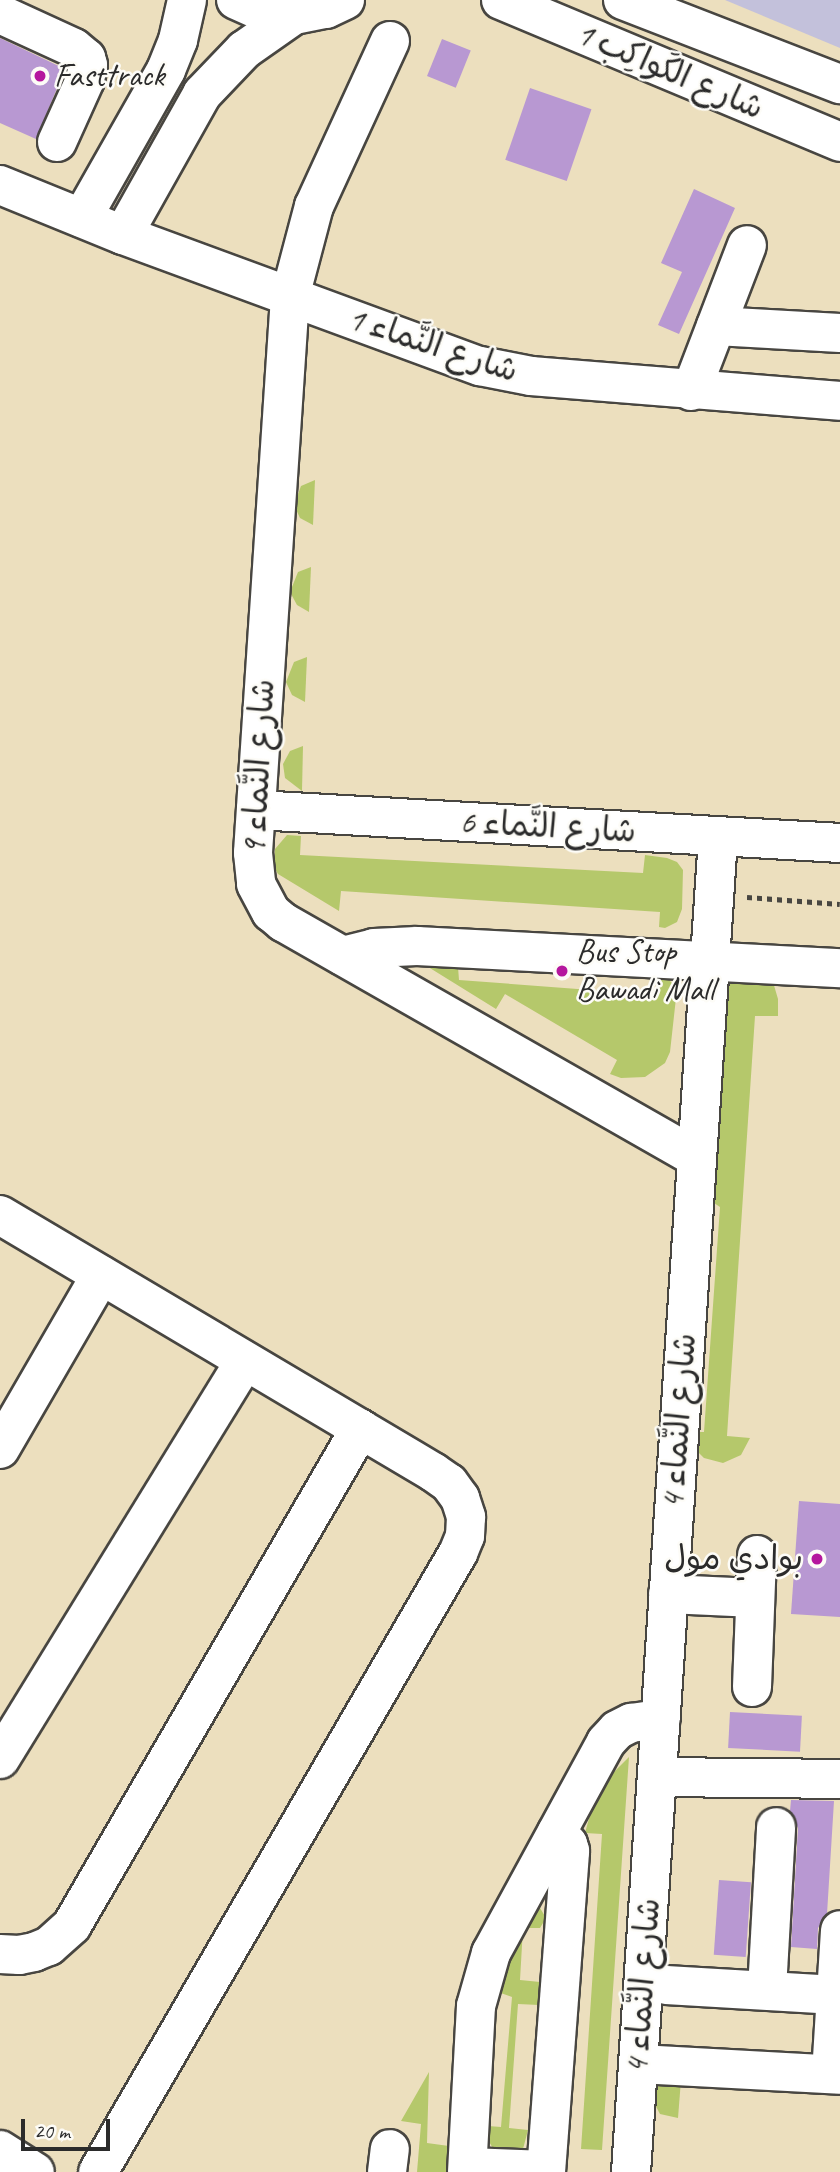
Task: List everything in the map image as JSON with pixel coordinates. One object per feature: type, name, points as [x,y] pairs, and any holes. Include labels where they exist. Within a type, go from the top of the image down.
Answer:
[{"type":"street","points":[[82,218],[166,70],[178,40],[187,0]]},
{"type":"street","points":[[236,0],[261,11],[294,15],[326,9],[345,0]]},
{"type":"street","name":"شارع الكَواكِب 1","points":[[501,0],[840,142]]},
{"type":"street","name":"شارع الكَواكِب 1","points":[[623,0],[840,84]]},
{"type":"street","points":[[0,14],[74,48],[86,58],[86,80],[57,142]]},
{"type":"street","points":[[123,235],[202,94],[244,50],[294,15]]},
{"type":"street","name":"شارع النَّماء 9","points":[[390,41],[314,206],[290,297],[253,869],[262,899],[283,922],[695,1157]]},
{"type":"street","name":"شارع النَّماء 1","points":[[0,185],[123,235],[290,297],[455,358],[505,372],[691,391],[840,401]]},
{"type":"street","points":[[691,391],[747,245]]},
{"type":"street","points":[[716,326],[840,333]]},
{"type":"street","name":"شارع النَّماء 6","points":[[256,810],[840,843]]},
{"type":"street","name":"شارع النَّماء 4","points":[[631,2172],[695,1157],[718,837]]},
{"type":"street","points":[[343,956],[374,948],[417,946],[840,968]]},
{"type":"street","points":[[0,1214],[449,1483],[460,1498],[466,1517],[465,1536],[458,1553],[98,2172]]},
{"type":"street","points":[[0,1449],[101,1275]]},
{"type":"street","points":[[0,1759],[245,1361]]},
{"type":"street","points":[[0,1954],[34,1952],[49,1946],[72,1925],[360,1429]]},
{"type":"street","points":[[752,1687],[757,1555]]},
{"type":"street","points":[[668,1594],[755,1598]]},
{"type":"street","points":[[557,1833],[568,1844],[570,1851],[546,2171],[467,2169],[476,2006],[481,1979],[491,1953],[606,1742],[617,1730],[631,1723],[661,1719]]},
{"type":"street","points":[[657,1777],[840,1779]]},
{"type":"street","points":[[767,1990],[776,1828]]},
{"type":"street","points":[[639,2064],[836,2075],[836,1995],[840,1930]]},
{"type":"street","points":[[666,1985],[836,1995]]},
{"type":"street","points":[[0,2150],[35,2172]]},
{"type":"shaded area","points":[[725,0],[840,0],[840,48]]},
{"type":"green space","points":[[315,480],[313,525],[300,518],[294,505],[301,486]]},
{"type":"green space","points":[[311,567],[309,612],[297,605],[290,592],[298,572]]},
{"type":"green space","points":[[307,657],[305,702],[292,695],[286,682],[294,662]]},
{"type":"green space","points":[[303,746],[302,791],[285,778],[283,764],[290,751]]},
{"type":"green space","points":[[287,835],[301,836],[300,855],[643,873],[645,855],[667,858],[677,862],[683,870],[682,909],[677,922],[665,928],[659,927],[660,912],[341,891],[339,911],[278,874],[274,867],[275,849]]},
{"type":"green space","points":[[425,965],[458,967],[459,980],[657,995],[659,973],[665,975],[677,989],[670,1052],[665,1063],[645,1077],[621,1078],[610,1074],[617,1060],[505,994],[496,1009]]},
{"type":"green space","points":[[732,976],[773,982],[778,999],[778,1016],[755,1016],[727,1436],[750,1438],[741,1455],[723,1463],[704,1458],[697,1451],[692,1432],[704,1432],[720,1207],[708,1199],[721,990]]},
{"type":"green space","points":[[629,1757],[602,2150],[581,2149],[602,1834],[585,1833],[593,1804],[608,1778]]},
{"type":"green space","points":[[523,1905],[540,1908],[546,1918],[540,1928],[523,1928],[520,1980],[540,1982],[539,2005],[518,2004],[509,2128],[528,2130],[523,2149],[509,2157],[495,2152],[487,2138],[488,2126],[501,2127],[512,1997],[495,1991],[490,1977]]},
{"type":"green space","points":[[429,2072],[427,2143],[449,2146],[447,2172],[417,2172],[421,2124],[401,2121]]},
{"type":"green space","points":[[681,2080],[678,2118],[660,2114],[653,2101],[657,2087],[663,2082]]},
{"type":"building","points":[[0,38],[65,69],[36,139],[0,123]]},
{"type":"building","points":[[442,39],[471,51],[456,88],[427,76]]},
{"type":"building","points":[[530,88],[591,109],[567,181],[505,160]]},
{"type":"building","points":[[694,189],[735,208],[679,334],[658,325],[682,272],[661,263]]},
{"type":"building","name":"بوادي مول","points":[[799,1501],[840,1504],[840,1617],[791,1614]]},
{"type":"building","points":[[730,1712],[802,1716],[800,1752],[728,1748]]},
{"type":"building","points":[[791,1800],[834,1801],[827,1914],[818,1928],[817,1949],[791,1947],[798,1828],[790,1811]]},
{"type":"building","points":[[719,1880],[751,1882],[746,1957],[714,1955]]},
{"type":"place","name":"Fasttrack","points":[[40,76]]},
{"type":"place","name":"Bus Stop Bawadi Mall","points":[[562,971]]},
{"type":"place","name":"بوادي مول","points":[[817,1559]]}]
